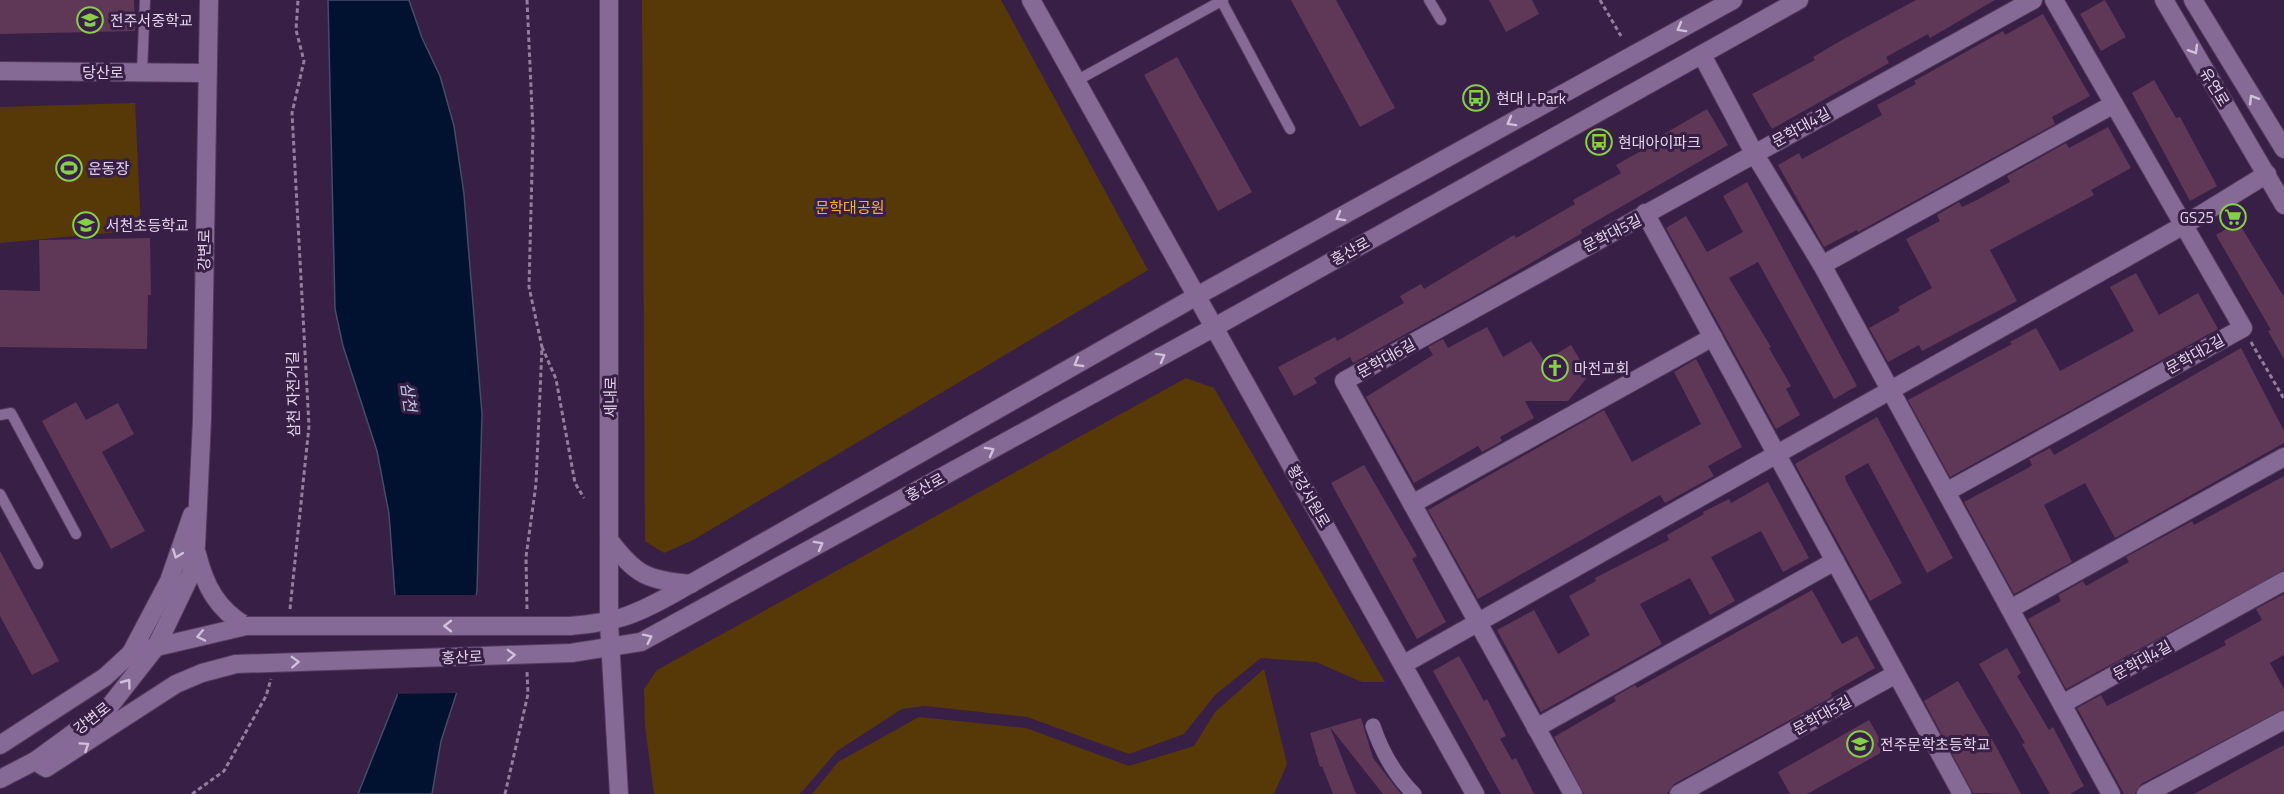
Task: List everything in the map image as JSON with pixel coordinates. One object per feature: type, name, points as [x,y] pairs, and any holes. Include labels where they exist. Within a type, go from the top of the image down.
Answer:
[{"type":"street","name":"강변로","points":[[35,761],[109,707],[156,647],[192,574],[196,546],[202,420],[209,0]]},
{"type":"street","name":"세내로","points":[[609,0],[609,623],[619,794]]},
{"type":"street","name":"황강서원로","points":[[1031,0],[1195,297],[1404,664],[1475,794]]},
{"type":"street","name":"홍산로","points":[[131,652],[246,626],[570,626],[609,623],[640,612],[1195,297],[1733,0]]},
{"type":"street","name":"홍산로","points":[[0,778],[35,761],[46,768],[176,684],[202,673],[236,664],[571,653],[612,649],[641,642],[1213,328],[1800,0]]},
{"type":"street","name":"문학대4길","points":[[2033,0],[1754,153],[1822,265],[2111,794]]},
{"type":"street","points":[[2054,0],[2243,328]]},
{"type":"street","name":"유연로","points":[[2164,0],[2284,206]]},
{"type":"street","name":"유연로","points":[[2193,0],[2284,149]]},
{"type":"street","points":[[1645,213],[1754,153],[1702,55]]},
{"type":"street","name":"당산로","points":[[0,71],[206,73]]},
{"type":"street","points":[[1822,265],[2114,104]]},
{"type":"street","points":[[1404,664],[1634,536],[1776,452],[2046,300],[2184,225],[2267,174]]},
{"type":"street","name":"문학대5길","points":[[1489,300],[1645,213],[1962,794]]},
{"type":"street","name":"문학대6길","points":[[1489,300],[1344,381],[1573,794]]},
{"type":"street","name":"문학대2길","points":[[1946,492],[2243,328]]},
{"type":"street","points":[[1412,504],[1713,337]]},
{"type":"street","points":[[2010,609],[2284,457]]},
{"type":"street","name":"강변로","points":[[131,652],[169,581],[198,500]]},
{"type":"street","points":[[609,540],[631,567],[660,581],[691,584]]},
{"type":"street","points":[[196,546],[211,594],[229,616],[246,626]]},
{"type":"street","points":[[1536,728],[1835,561]]},
{"type":"street","name":"문학대4길","points":[[2062,704],[2284,581]]},
{"type":"street","points":[[0,745],[105,677],[131,652]]},
{"type":"street","name":"문학대5길","points":[[1680,794],[1896,674]]},
{"type":"street","points":[[2146,794],[2282,721]]},
{"type":"street","points":[[1373,726],[1382,751],[1401,781],[1414,794]]},
{"type":"lane","points":[[142,72],[145,0]]},
{"type":"lane","points":[[1076,81],[1222,0],[1290,129]]},
{"type":"lane","points":[[1429,0],[1441,20]]},
{"type":"lane","points":[[0,415],[11,413],[76,534]]},
{"type":"lane","points":[[0,494],[38,564]]},
{"type":"path","name":"삼천 자전거길","points":[[289,615],[309,426],[292,113],[304,61],[296,30],[298,0]]},
{"type":"path","points":[[527,0],[533,131],[529,287],[542,347],[556,379],[575,483],[584,498]]},
{"type":"path","points":[[1600,0],[1621,36]]},
{"type":"path","points":[[2243,328],[2284,399]]},
{"type":"path","points":[[527,614],[526,558],[536,484],[542,347]]},
{"type":"path","points":[[505,794],[528,694],[527,671]]},
{"type":"path","points":[[192,794],[224,771],[266,696],[272,676]]},
{"type":"green space","name":"문학대공원","points":[[642,0],[1001,0],[1148,270],[693,540],[664,553],[645,541]]},
{"type":"green space","name":"운동장","points":[[135,103],[141,230],[0,243],[0,107]]},
{"type":"green space","points":[[1186,378],[1214,388],[1385,682],[1362,682],[1316,662],[1261,658],[1215,695],[1184,734],[1129,754],[1027,717],[925,706],[902,709],[837,751],[800,794],[654,794],[645,726],[644,689],[657,670]]},
{"type":"green space","points":[[1264,669],[1287,764],[1274,794],[812,794],[838,762],[919,717],[1026,728],[1129,766],[1194,746],[1215,712]]},
{"type":"water","name":"삼천","points":[[328,0],[409,0],[422,38],[440,76],[454,126],[464,194],[482,414],[477,590],[466,664],[441,741],[432,794],[358,794],[397,696],[400,663],[389,514],[377,451],[343,346],[335,309]]},
{"type":"pier","points":[[391,595],[479,595],[469,665],[459,693],[395,694],[397,664]]},
{"type":"building","points":[[0,0],[134,0],[135,31],[0,34]]},
{"type":"building","points":[[1291,0],[1336,0],[1395,108],[1360,127]]},
{"type":"building","points":[[1489,0],[1532,0],[1539,14],[1506,32]]},
{"type":"building","points":[[1916,0],[1995,0],[1930,38],[1928,34],[1886,57],[1889,63],[1772,129],[1752,94],[1815,60],[1813,57],[1842,40]]},
{"type":"building","points":[[2105,0],[2126,37],[2101,51],[2080,14]]},
{"type":"building","points":[[2043,14],[2090,96],[2052,117],[2055,124],[1858,232],[1857,230],[1824,247],[1778,165],[1799,153],[1802,159],[1882,115],[1877,105],[1916,84],[1914,81],[2003,31],[2005,35]]},
{"type":"building","points":[[1177,57],[1252,192],[1218,211],[1144,75]]},
{"type":"building","points":[[2154,80],[2176,118],[2180,117],[2217,186],[2190,201],[2132,93]]},
{"type":"building","points":[[1707,109],[1728,145],[1581,230],[1582,233],[1476,295],[1353,363],[1350,357],[1314,378],[1317,383],[1294,396],[1278,367],[1335,337],[1337,341],[1404,303],[1400,296],[1421,284],[1424,289],[1514,235],[1516,238],[1575,204],[1573,200],[1621,173],[1616,165],[1666,137],[1664,134]]},
{"type":"building","points":[[2108,127],[2131,168],[2091,190],[2094,195],[1990,250],[2017,301],[1922,351],[1919,345],[1888,362],[1869,328],[1900,311],[1898,307],[1932,288],[1906,239],[1940,221],[1937,215],[1959,202],[1962,207],[1975,201],[2010,182],[2007,176],[2066,143],[2069,148]]},
{"type":"building","points":[[1747,182],[1857,386],[1834,399],[1758,262],[1729,278],[1771,347],[1769,348],[1791,386],[1786,389],[1800,415],[1776,429],[1666,228],[1686,216],[1707,252],[1743,232],[1723,196]]},
{"type":"building","points":[[2238,222],[2284,297],[2284,359],[2268,331],[2271,330],[2216,235]]},
{"type":"building","points":[[150,238],[151,295],[148,295],[147,349],[0,347],[0,290],[40,291],[39,240]]},
{"type":"building","points":[[2136,273],[2159,315],[2198,293],[2218,329],[1950,477],[1908,400],[2012,344],[2010,342],[2036,328],[2060,371],[2134,331],[2110,287]]},
{"type":"building","points":[[1487,327],[1503,357],[1531,341],[1544,361],[1571,345],[1589,375],[1568,401],[1525,401],[1534,418],[1500,437],[1502,441],[1482,452],[1478,446],[1414,483],[1366,397],[1433,355],[1428,347],[1443,339],[1448,348]]},
{"type":"building","points":[[2241,348],[2284,431],[2284,443],[2115,538],[2085,483],[2044,505],[2072,562],[2014,594],[1964,502],[2028,468],[2032,465],[2029,459],[2050,448],[2054,455]]},
{"type":"building","points":[[1696,359],[1742,447],[1708,466],[1714,476],[1665,503],[1660,495],[1478,599],[1428,510],[1604,410],[1632,462],[1701,424],[1674,372]]},
{"type":"building","points":[[76,402],[86,420],[118,403],[134,434],[102,452],[145,531],[111,549],[42,421]]},
{"type":"building","points":[[1877,417],[1953,558],[1927,573],[1868,463],[1845,476],[1846,481],[1902,583],[1870,601],[1795,464]]},
{"type":"building","points":[[1364,465],[1417,556],[1412,559],[1446,622],[1417,639],[1331,483]]},
{"type":"building","points":[[2284,476],[2284,570],[2066,689],[2028,619],[2061,601],[2058,595],[2083,581],[2086,586],[2129,562],[2126,557],[2192,521],[2194,525]]},
{"type":"building","points":[[1768,482],[1809,558],[1783,572],[1761,531],[1711,557],[1735,601],[1710,615],[1690,578],[1640,604],[1662,644],[1541,712],[1497,630],[1534,610],[1558,654],[1590,635],[1569,596],[1596,581],[1595,578],[1669,540],[1667,535],[1704,514],[1703,512],[1729,499],[1731,503]]},
{"type":"building","points":[[0,551],[59,661],[32,675],[0,616]]},
{"type":"building","points":[[1812,590],[1842,644],[1857,636],[1875,668],[1831,693],[1832,696],[1828,699],[1674,784],[1667,794],[1584,794],[1554,737],[1616,701],[1614,697],[1635,685],[1637,688]]},
{"type":"building","points":[[2284,594],[2284,655],[2270,663],[2284,689],[2284,709],[2141,784],[2135,794],[2124,794],[2077,708],[2101,695],[2107,706],[2226,645],[2224,641],[2262,620],[2256,609]]},
{"type":"building","points":[[2007,648],[2021,673],[2017,676],[2049,730],[2053,727],[2084,786],[2070,794],[2050,794],[2022,744],[2025,743],[1979,664]]},
{"type":"building","points":[[1459,656],[1484,701],[1487,699],[1506,736],[1500,739],[1512,760],[1516,758],[1534,794],[1501,794],[1433,671]]},
{"type":"building","points":[[1958,681],[2021,794],[1973,793],[1924,701]]},
{"type":"building","points":[[1361,718],[1373,758],[1401,794],[1383,794],[1330,727]]},
{"type":"building","points":[[1869,720],[1886,750],[1807,794],[1790,794],[1778,772]]},
{"type":"building","points":[[1330,727],[1356,794],[1333,794],[1322,766],[1320,767],[1310,733]]},
{"type":"building","points":[[2284,745],[2284,794],[2194,794],[2241,768]]},
{"type":"place","name":"전주서중학교","points":[[90,20]]},
{"type":"place","name":"현대 I-Park","points":[[1476,98]]},
{"type":"place","name":"현대아이파크","points":[[1599,142]]},
{"type":"place","name":"운동장","points":[[69,168]]},
{"type":"place","name":"GS25","points":[[2233,217]]},
{"type":"place","name":"서천초등학교","points":[[86,225]]},
{"type":"place","name":"마전교회","points":[[1555,368]]},
{"type":"place","name":"전주문학초등학교","points":[[1860,744]]}]
